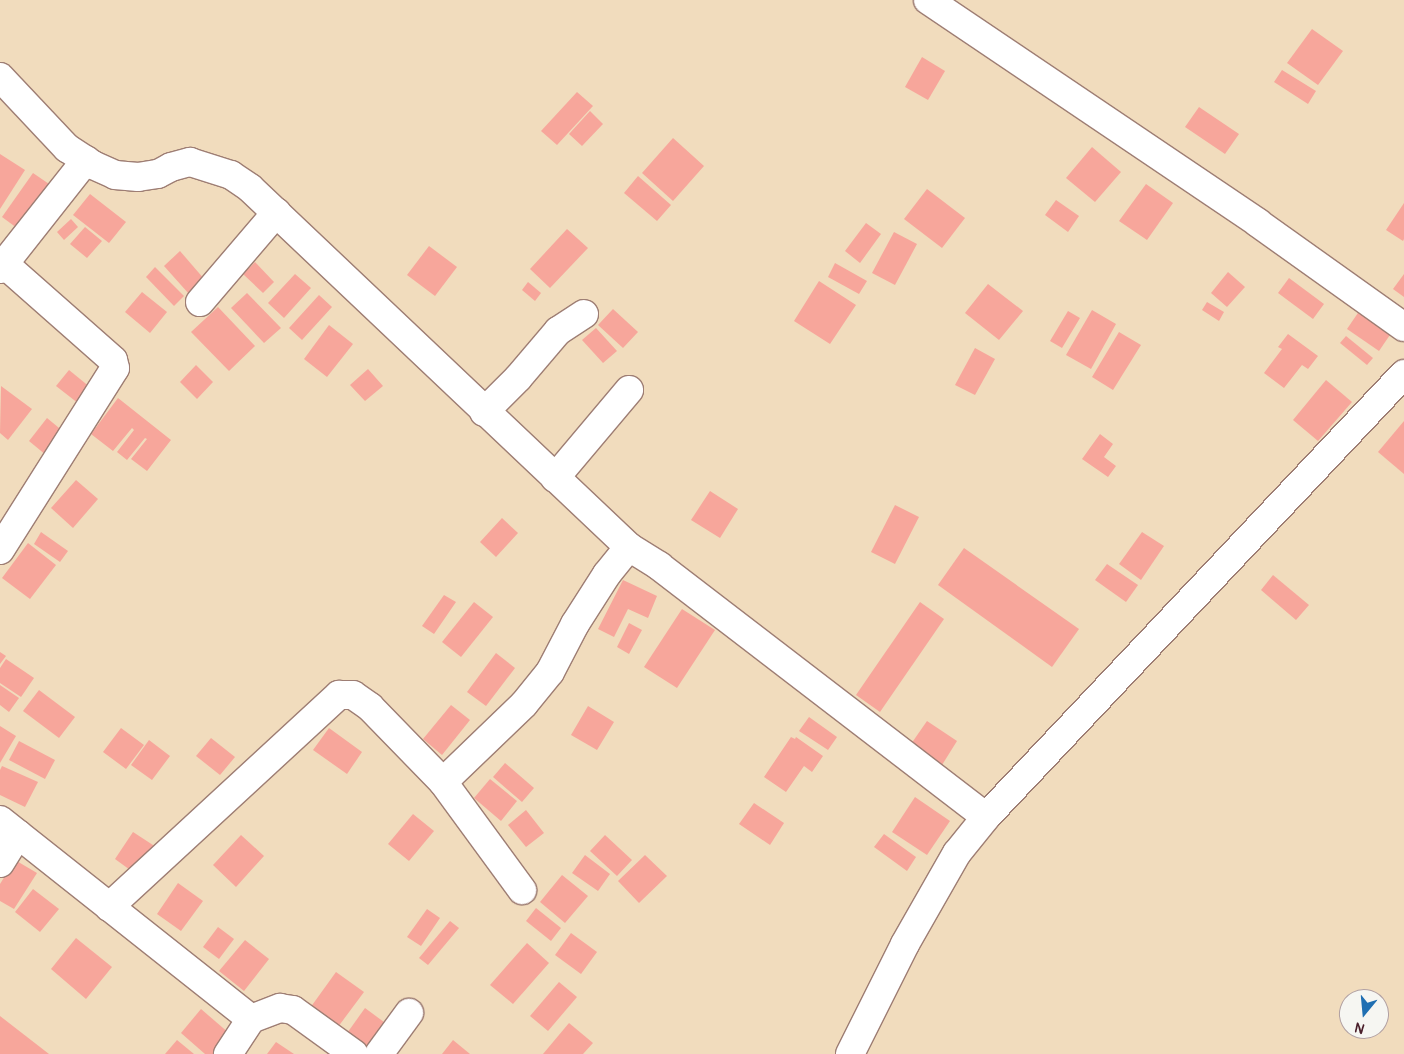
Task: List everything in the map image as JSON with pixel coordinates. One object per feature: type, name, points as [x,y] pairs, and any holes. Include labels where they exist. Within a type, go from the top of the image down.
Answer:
[{"type":"street","points":[[931,1],[1258,223],[1404,327]]},
{"type":"street","points":[[0,77],[68,148],[115,175],[138,178],[158,174],[171,167],[190,162],[231,175],[277,212],[484,412],[629,547],[659,566],[986,817]]},
{"type":"street","points":[[0,550],[115,368],[113,360],[2,266],[86,160]]},
{"type":"street","points":[[200,302],[277,212]]},
{"type":"street","points":[[484,412],[518,378],[558,332],[584,314]]},
{"type":"street","points":[[850,1054],[905,944],[957,853],[986,817],[1404,374]]},
{"type":"street","points":[[555,478],[628,390]]},
{"type":"street","points":[[443,782],[524,704],[550,672],[575,624],[607,574],[629,547]]},
{"type":"street","points":[[110,907],[339,695],[353,695],[370,707],[443,782],[522,890]]},
{"type":"street","points":[[0,863],[9,827],[251,1020]]},
{"type":"street","points":[[228,1054],[251,1020],[280,1008],[293,1010],[354,1054]]},
{"type":"street","points":[[379,1054],[409,1013]]},
{"type":"building","points":[[1312,29],[1343,51],[1318,85],[1287,63]]},
{"type":"building","points":[[922,57],[945,71],[928,100],[905,87]]},
{"type":"building","points":[[1282,70],[1316,91],[1308,104],[1274,82]]},
{"type":"building","points":[[577,92],[593,106],[557,145],[541,131]]},
{"type":"building","points":[[1199,107],[1239,134],[1225,154],[1185,127]]},
{"type":"building","points":[[590,111],[603,124],[582,146],[569,134]]},
{"type":"building","points":[[673,138],[704,166],[673,201],[642,173]]},
{"type":"building","points":[[1092,147],[1121,172],[1095,202],[1066,178]]},
{"type":"building","points":[[0,154],[25,170],[0,209]]},
{"type":"building","points":[[33,173],[52,186],[21,231],[2,217]]},
{"type":"building","points":[[638,176],[671,205],[657,221],[624,193]]},
{"type":"building","points":[[1146,184],[1173,203],[1147,240],[1119,221]]},
{"type":"building","points":[[927,189],[965,218],[942,248],[904,219]]},
{"type":"building","points":[[90,194],[126,222],[109,243],[73,215]]},
{"type":"building","points":[[1056,200],[1079,216],[1068,232],[1045,215]]},
{"type":"building","points":[[1404,203],[1404,239],[1403,241],[1386,230]]},
{"type":"building","points":[[71,219],[78,227],[64,240],[57,232]]},
{"type":"building","points":[[866,223],[881,234],[860,263],[845,251]]},
{"type":"building","points":[[85,227],[102,241],[87,258],[70,244]]},
{"type":"building","points":[[567,229],[588,248],[550,288],[530,269]]},
{"type":"building","points":[[894,232],[917,244],[895,285],[872,273]]},
{"type":"building","points":[[429,246],[457,267],[435,296],[407,275]]},
{"type":"building","points":[[180,251],[205,280],[189,294],[164,266]]},
{"type":"building","points":[[255,262],[274,282],[263,293],[243,274]]},
{"type":"building","points":[[835,263],[867,281],[859,294],[828,277]]},
{"type":"building","points":[[155,267],[184,296],[174,306],[146,277]]},
{"type":"building","points":[[1228,272],[1245,287],[1227,307],[1211,293]]},
{"type":"building","points":[[295,274],[311,288],[284,318],[268,303]]},
{"type":"building","points":[[1404,274],[1404,297],[1393,289]]},
{"type":"building","points":[[1289,278],[1324,304],[1313,319],[1278,293]]},
{"type":"building","points":[[819,281],[856,305],[830,344],[794,321]]},
{"type":"building","points":[[528,282],[541,293],[535,301],[522,290]]},
{"type":"building","points":[[988,284],[1023,311],[999,340],[965,313]]},
{"type":"building","points":[[142,292],[167,312],[150,333],[125,312]]},
{"type":"building","points":[[247,293],[281,328],[264,343],[231,308]]},
{"type":"building","points":[[319,295],[332,307],[302,340],[289,328]]},
{"type":"building","points":[[1207,302],[1224,312],[1219,321],[1202,310]]},
{"type":"building","points":[[218,307],[255,346],[229,371],[191,332]]},
{"type":"building","points":[[1362,307],[1394,329],[1379,351],[1347,329]]},
{"type":"building","points":[[613,309],[638,332],[623,348],[598,325]]},
{"type":"building","points":[[1092,310],[1116,324],[1091,369],[1066,355]]},
{"type":"building","points":[[1068,311],[1080,318],[1062,348],[1050,341]]},
{"type":"building","points":[[329,325],[353,344],[327,377],[304,359]]},
{"type":"building","points":[[596,328],[617,351],[603,363],[582,340]]},
{"type":"building","points":[[1119,332],[1141,345],[1113,390],[1092,377]]},
{"type":"building","points":[[1288,334],[1318,356],[1308,369],[1302,365],[1284,388],[1264,373],[1282,349],[1278,347]]},
{"type":"building","points":[[1346,336],[1373,358],[1367,365],[1340,343]]},
{"type":"building","points":[[975,348],[995,359],[975,395],[955,385]]},
{"type":"building","points":[[196,365],[213,382],[197,399],[180,382]]},
{"type":"building","points":[[368,369],[383,386],[365,401],[350,385]]},
{"type":"building","points":[[69,370],[96,392],[83,407],[56,386]]},
{"type":"building","points":[[1326,380],[1352,402],[1318,441],[1293,420]]},
{"type":"building","points":[[1,386],[32,409],[8,440],[0,433]]},
{"type":"building","points":[[118,398],[171,440],[147,471],[131,459],[147,439],[145,438],[127,460],[117,452],[134,430],[132,428],[113,451],[91,434]]},
{"type":"building","points":[[47,418],[70,437],[52,460],[29,441]]},
{"type":"building","points":[[1404,421],[1404,474],[1378,452]]},
{"type":"building","points":[[1100,434],[1113,444],[1104,457],[1116,466],[1108,477],[1082,459]]},
{"type":"building","points":[[76,480],[98,499],[73,528],[51,508]]},
{"type":"building","points":[[710,491],[738,509],[720,538],[691,520]]},
{"type":"building","points":[[895,505],[919,517],[895,564],[871,552]]},
{"type":"building","points":[[502,518],[518,533],[496,557],[480,542]]},
{"type":"building","points":[[41,532],[68,551],[60,562],[34,544]]},
{"type":"building","points":[[1142,532],[1164,546],[1141,580],[1119,564]]},
{"type":"building","points":[[28,543],[56,565],[30,599],[2,578]]},
{"type":"building","points":[[964,548],[1079,629],[1052,667],[938,585]]},
{"type":"building","points":[[1107,564],[1138,585],[1126,602],[1095,580]]},
{"type":"building","points":[[1273,575],[1309,605],[1296,620],[1261,590]]},
{"type":"building","points":[[623,580],[657,596],[648,618],[628,609],[614,637],[598,629]]},
{"type":"building","points":[[444,595],[456,602],[434,634],[422,626]]},
{"type":"building","points":[[474,602],[493,617],[461,657],[442,642]]},
{"type":"building","points":[[920,602],[944,619],[880,712],[856,695]]},
{"type":"building","points":[[682,609],[715,630],[677,688],[644,667]]},
{"type":"building","points":[[629,623],[642,630],[629,654],[617,647]]},
{"type":"building","points":[[0,652],[6,656],[0,664]]},
{"type":"building","points":[[496,653],[515,668],[486,706],[467,692]]},
{"type":"building","points":[[6,659],[34,678],[21,697],[0,683],[0,668]]},
{"type":"building","points":[[0,685],[19,698],[9,712],[0,705]]},
{"type":"building","points":[[39,690],[75,717],[59,738],[23,711]]},
{"type":"building","points":[[451,705],[470,720],[442,755],[423,739]]},
{"type":"building","points":[[588,706],[614,722],[597,750],[571,735]]},
{"type":"building","points":[[809,717],[837,737],[828,750],[799,731]]},
{"type":"building","points":[[927,721],[957,741],[942,765],[911,744]]},
{"type":"building","points":[[0,726],[16,736],[0,763]]},
{"type":"building","points":[[121,728],[144,745],[126,769],[103,752]]},
{"type":"building","points":[[329,728],[362,752],[347,774],[313,750]]},
{"type":"building","points":[[791,737],[795,739],[796,737],[823,756],[812,772],[804,766],[786,792],[764,777]]},
{"type":"building","points":[[211,738],[235,757],[220,775],[196,756]]},
{"type":"building","points":[[149,740],[170,756],[152,780],[131,765]]},
{"type":"building","points":[[19,741],[55,760],[45,779],[9,760]]},
{"type":"building","points":[[505,763],[534,788],[522,802],[493,777]]},
{"type":"building","points":[[2,766],[38,782],[25,807],[0,795],[0,770]]},
{"type":"building","points":[[490,779],[517,801],[501,821],[474,798]]},
{"type":"building","points":[[915,797],[950,821],[927,855],[892,832]]},
{"type":"building","points":[[754,803],[784,823],[770,845],[739,824]]},
{"type":"building","points":[[526,810],[544,833],[526,847],[508,825]]},
{"type":"building","points":[[413,814],[434,831],[409,861],[388,844]]},
{"type":"building","points":[[133,832],[156,847],[137,875],[115,859]]},
{"type":"building","points":[[884,834],[916,857],[907,871],[874,847]]},
{"type":"building","points":[[241,835],[264,856],[236,887],[213,865]]},
{"type":"building","points":[[605,835],[632,860],[617,876],[590,851]]},
{"type":"building","points":[[585,855],[610,874],[598,891],[572,873]]},
{"type":"building","points":[[645,855],[667,876],[639,903],[618,881]]},
{"type":"building","points":[[15,860],[37,873],[14,909],[0,901],[0,884]]},
{"type":"building","points":[[562,875],[588,896],[565,923],[540,902]]},
{"type":"building","points":[[178,883],[203,901],[181,931],[157,914]]},
{"type":"building","points":[[33,889],[59,909],[40,932],[15,912]]},
{"type":"building","points":[[536,908],[561,928],[551,941],[526,921]]},
{"type":"building","points":[[427,909],[440,918],[421,946],[407,937]]},
{"type":"building","points":[[450,921],[459,928],[428,965],[419,958]]},
{"type":"building","points":[[218,927],[234,939],[219,959],[203,947]]},
{"type":"building","points":[[571,933],[597,952],[581,974],[555,955]]},
{"type":"building","points":[[76,938],[112,967],[86,999],[51,969]]},
{"type":"building","points":[[245,940],[269,959],[244,991],[219,971]]},
{"type":"building","points":[[527,943],[549,963],[513,1004],[490,985]]},
{"type":"building","points":[[336,972],[364,992],[332,1035],[305,1015]]},
{"type":"building","points":[[559,982],[577,997],[548,1031],[530,1016]]},
{"type":"building","points":[[365,1008],[392,1028],[372,1054],[345,1036]]},
{"type":"building","points":[[201,1009],[237,1040],[224,1054],[205,1054],[181,1033]]},
{"type":"building","points":[[0,1016],[49,1054],[0,1054]]},
{"type":"building","points":[[569,1023],[593,1043],[583,1054],[543,1054]]},
{"type":"building","points":[[177,1040],[194,1054],[165,1054]]},
{"type":"building","points":[[453,1040],[470,1054],[442,1054]]},
{"type":"building","points":[[276,1042],[294,1054],[267,1054]]}]
